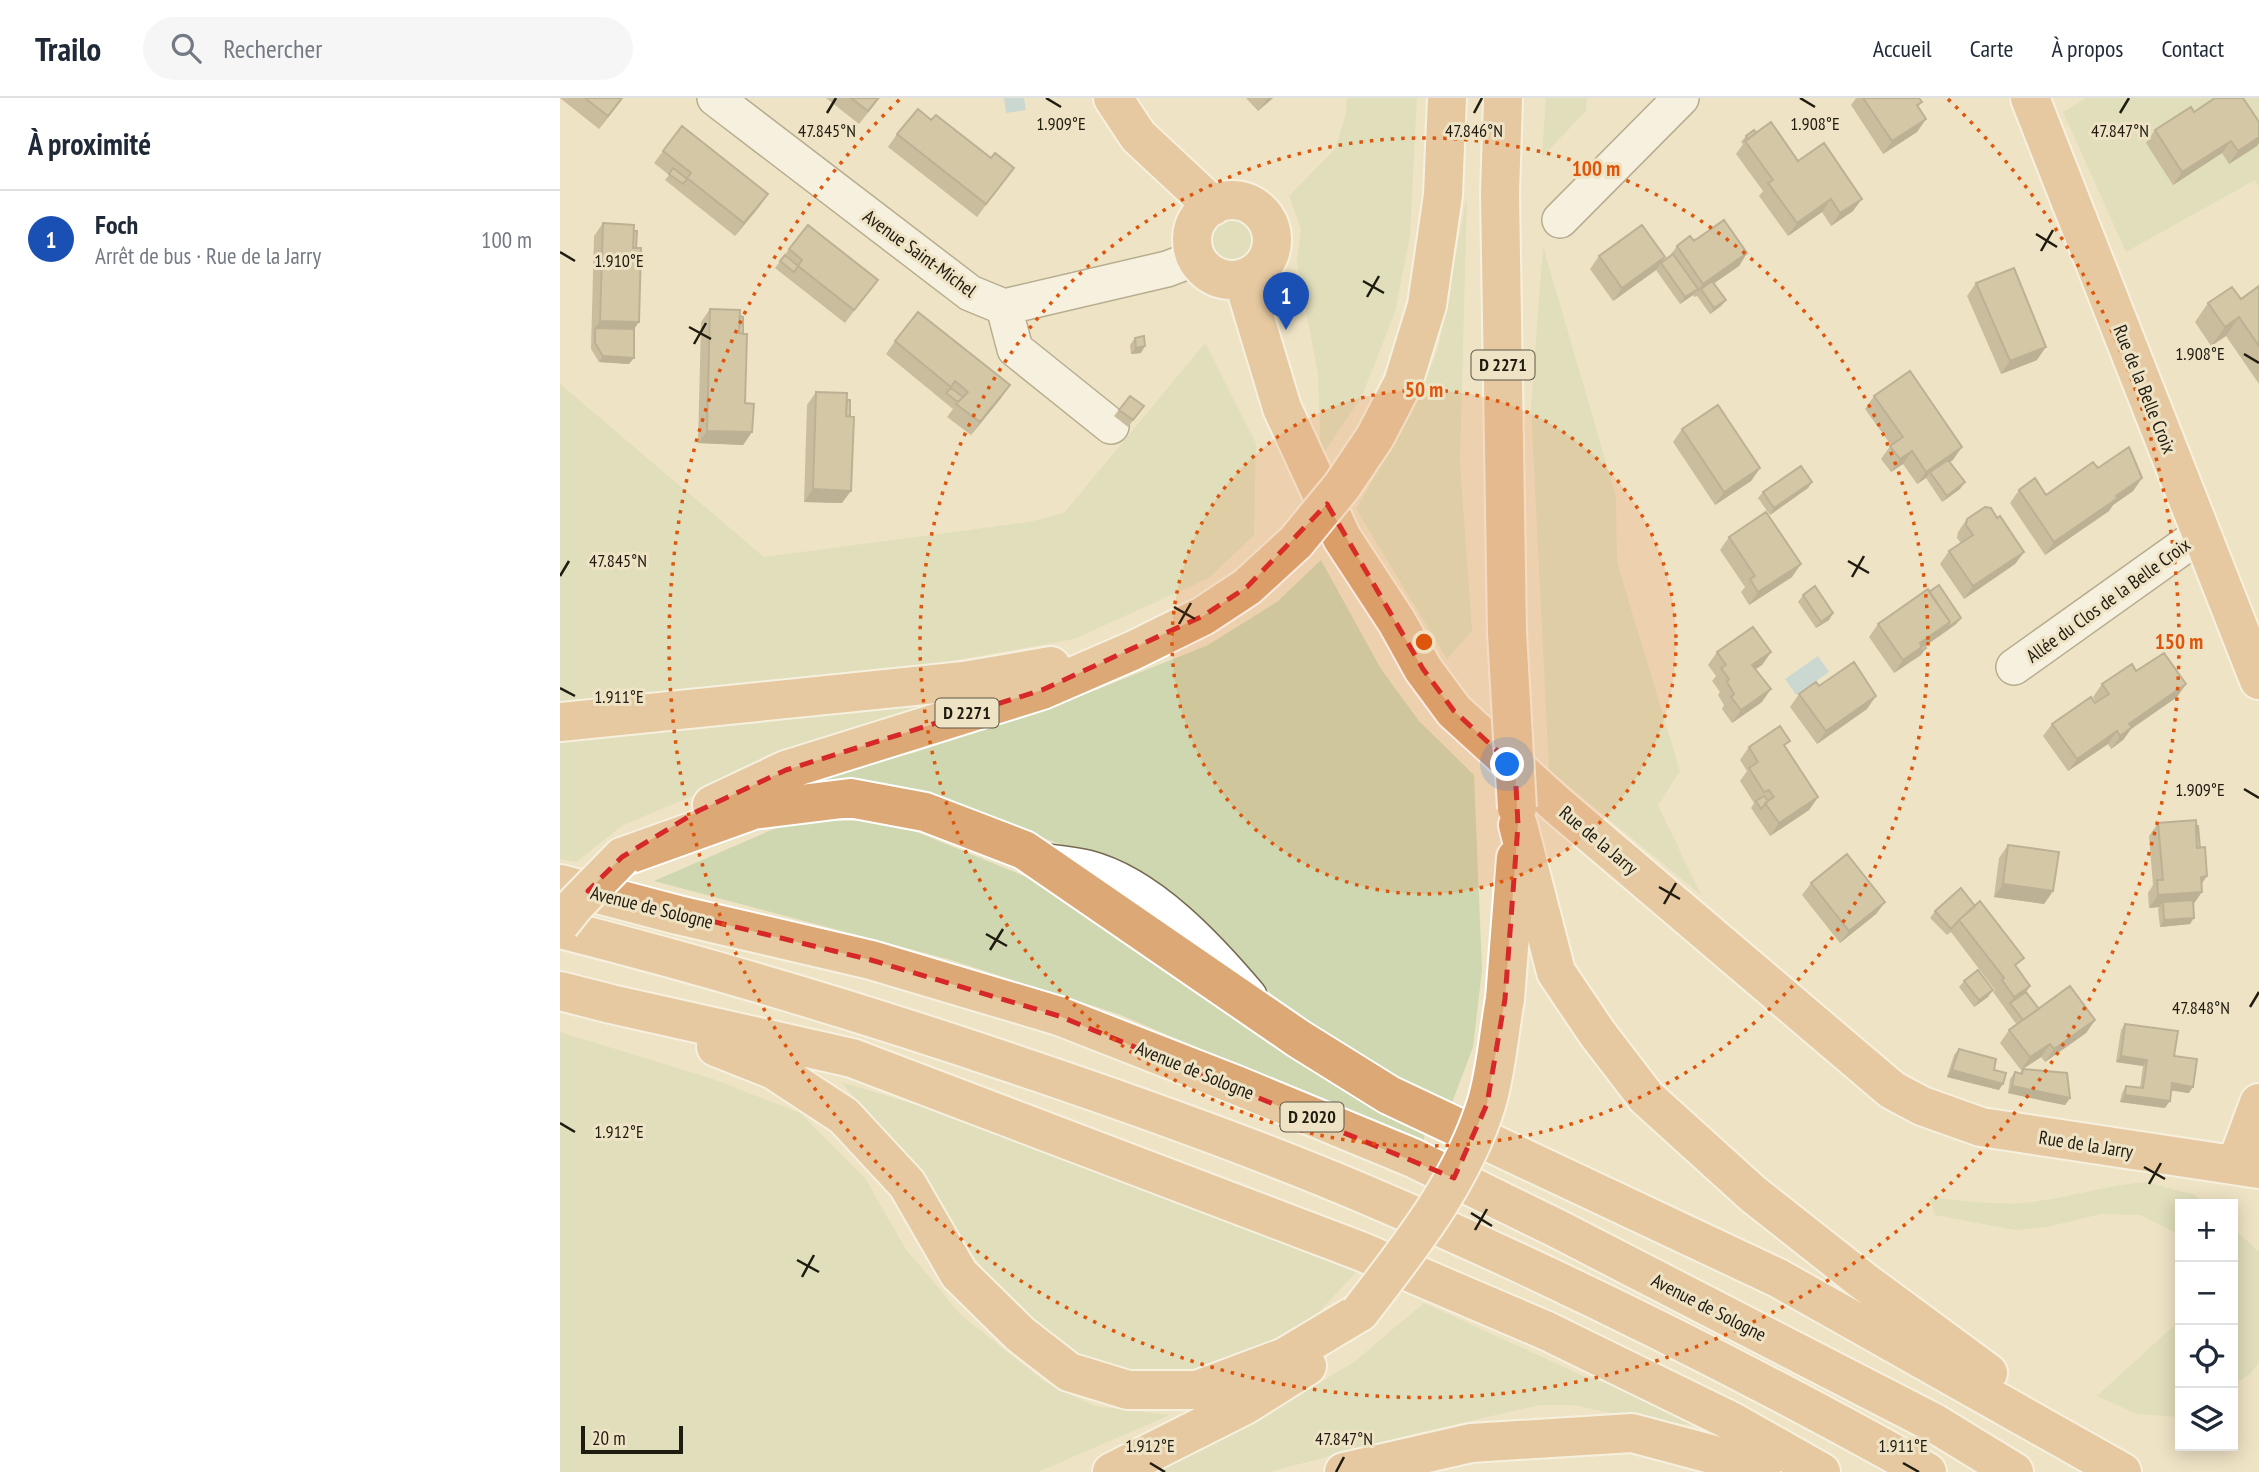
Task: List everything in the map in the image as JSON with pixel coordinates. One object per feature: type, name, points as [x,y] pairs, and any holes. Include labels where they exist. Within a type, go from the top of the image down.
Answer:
[{"type":"main road","points":[[1113,98],[1138,136],[1213,206]]},
{"type":"main road","name":"D 2271","points":[[560,927],[576,904],[622,857],[698,811],[786,770],[1042,690],[1132,651],[1203,616],[1225,602],[1247,587],[1296,542],[1342,486],[1375,437],[1403,383],[1427,305],[1443,195],[1447,98]]},
{"type":"main road","name":"D 2271","points":[[1360,1312],[1437,1207],[1464,1161],[1487,1104],[1505,999],[1518,816],[1507,633],[1500,193],[1503,98]]},
{"type":"main road","name":"Rue de la Belle Croix","points":[[2030,98],[2259,680]]},
{"type":"main road","points":[[1230,200],[1247,203],[1259,210],[1268,221],[1273,235],[1271,253],[1264,265],[1252,276],[1223,280],[1201,266],[1196,258],[1192,240],[1195,227],[1201,215],[1213,206],[1230,200]]},
{"type":"main road","name":"Rue de la Jarry","points":[[1243,279],[1282,408],[1342,537],[1397,622],[1423,669],[1454,711],[1483,739],[1892,1090],[1922,1106],[1981,1127],[2139,1153],[2247,1167]]},
{"type":"main road","points":[[560,722],[964,681],[1132,651]]},
{"type":"main road","points":[[622,857],[753,810],[850,798],[925,812],[1024,850],[1268,1017],[1389,1095],[1778,1278],[2122,1472]]},
{"type":"main road","points":[[1518,816],[1556,972],[1597,1033],[1646,1097],[1753,1194],[1862,1280],[1991,1375],[2139,1472]]},
{"type":"main road","name":"Avenue de Sologne","points":[[560,884],[871,960],[946,982],[1059,1016],[1249,1091],[1413,1158],[1556,1228],[1934,1423],[2014,1472]]},
{"type":"main road","name":"D 2020","points":[[560,927],[855,1010],[1216,1135],[1364,1194],[1531,1269],[1734,1367],[1927,1472]]},
{"type":"main road","points":[[560,991],[852,1058],[1347,1246],[1547,1331],[1731,1422],[1821,1472]]},
{"type":"main road","points":[[611,1004],[774,1070],[844,1116],[907,1184],[959,1274],[1020,1334],[1069,1371],[1128,1390],[1197,1390],[1285,1357],[1360,1312]]},
{"type":"main road","points":[[2247,1167],[2259,1103]]},
{"type":"main road","points":[[1112,1472],[1245,1405],[1320,1358],[1360,1312]]},
{"type":"main road","points":[[1344,1472],[1471,1443],[1632,1433],[1741,1462],[1761,1472]]},
{"type":"street","name":"Avenue Saint-Michel","points":[[715,98],[970,293],[1004,307]]},
{"type":"street","points":[[1560,220],[1681,98]]},
{"type":"street","points":[[1111,426],[1015,349],[1004,307],[1167,270],[1196,258]]},
{"type":"street","name":"Allée du Clos de la Belle Croix","points":[[2014,667],[2202,533]]},
{"type":"highlighted area","points":[[1327,504],[1423,669],[1454,711],[1515,767],[1518,825],[1505,999],[1487,1104],[1454,1178],[1059,1016],[871,960],[588,891],[622,857],[698,811],[786,770],[1042,690],[1203,616],[1247,587]]},
{"type":"green space","points":[[1347,98],[1417,98],[1410,235],[1395,312],[1362,396],[1321,457],[1318,374],[1297,263],[1301,229],[1289,196],[1335,149],[1346,114]]},
{"type":"green space","points":[[1546,98],[1587,98],[1586,111],[1542,157]]},
{"type":"green space","points":[[2086,98],[2259,98],[2259,187],[2255,180],[2126,252],[2063,112]]},
{"type":"green space","points":[[1467,195],[1460,463],[1472,631],[1447,659],[1356,509],[1412,412],[1438,349]]},
{"type":"green space","points":[[1233,220],[1247,226],[1253,240],[1247,254],[1233,260],[1219,254],[1213,240],[1219,226]]},
{"type":"green space","points":[[1543,246],[1616,497],[1617,562],[1680,771],[1658,805],[1701,895],[1549,770],[1531,407]]},
{"type":"green space","points":[[1205,343],[1256,443],[1254,535],[1209,578],[1074,639],[862,677],[560,704],[560,384],[764,557],[1029,522],[1064,513]]},
{"type":"green space","points":[[1321,560],[1381,669],[1419,721],[1474,775],[1482,970],[1473,1047],[1450,1108],[1305,1030],[1221,940],[1146,874],[926,797],[801,794],[799,783],[913,753],[1056,706],[1208,645],[1277,602]]},
{"type":"green space","points":[[988,690],[791,755],[623,825],[576,862],[560,859],[560,736]]},
{"type":"green space","points":[[792,821],[890,821],[1051,887],[1426,1129],[1423,1143],[1118,1014],[951,960],[654,881]]},
{"type":"green space","points":[[560,1032],[713,1079],[800,1113],[865,1178],[905,1248],[961,1315],[1045,1382],[1094,1406],[1170,1415],[1038,1472],[560,1472]]},
{"type":"green space","points":[[841,1082],[1013,1134],[1361,1267],[1316,1315],[1268,1346],[1195,1369],[1124,1371],[1083,1357],[1035,1322],[990,1278],[871,1117]]},
{"type":"green space","points":[[2146,1182],[2195,1195],[2199,1199],[2175,1199],[2175,1232],[2140,1215],[2101,1214],[2047,1227],[2015,1230],[1935,1215],[1929,1197],[1981,1203],[2021,1203]]},
{"type":"green space","points":[[2238,1233],[2259,1252],[2259,1363],[2249,1375],[2238,1382]]},
{"type":"green space","points":[[1424,1303],[1581,1375],[1636,1393],[1694,1425],[1649,1421],[1573,1405],[1539,1405],[1269,1472],[1138,1472],[1210,1444],[1272,1411],[1354,1362]]},
{"type":"green space","points":[[2175,1325],[2175,1417],[2137,1414],[2097,1396]]},
{"type":"water","points":[[1004,98],[1024,98],[1026,110],[1006,113]]},
{"type":"water","points":[[1818,656],[1829,672],[1796,695],[1785,679]]},
{"type":"building","points":[[585,98],[622,98],[608,116]]},
{"type":"building","points":[[851,98],[878,98],[868,111]]},
{"type":"building","points":[[1863,98],[1919,98],[1922,102],[1917,105],[1926,119],[1892,141]]},
{"type":"building","points":[[2215,98],[2243,98],[2259,122],[2259,137],[2238,151],[2231,141],[2182,172],[2155,130],[2191,107],[2194,112]]},
{"type":"building","points":[[918,109],[931,120],[936,115],[991,158],[995,153],[1014,168],[986,204],[897,134]]},
{"type":"building","points":[[1771,122],[1798,161],[1824,143],[1862,199],[1840,213],[1831,199],[1797,223],[1768,183],[1773,180],[1745,141]]},
{"type":"building","points":[[682,126],[768,194],[744,223],[687,178],[691,173],[663,151]]},
{"type":"building","points":[[1754,130],[1756,133],[1748,139],[1746,136]]},
{"type":"building","points":[[673,168],[687,179],[683,184],[669,174]]},
{"type":"building","points":[[1724,220],[1747,253],[1703,284],[1677,246],[1690,236],[1694,241]]},
{"type":"building","points":[[603,223],[634,225],[633,248],[641,248],[639,322],[600,321]]},
{"type":"building","points":[[808,225],[878,280],[854,310],[798,266],[802,260],[789,249]]},
{"type":"building","points":[[1642,225],[1665,257],[1622,288],[1599,256]]},
{"type":"building","points":[[634,231],[637,231],[636,248],[633,248]]},
{"type":"building","points":[[1673,254],[1698,289],[1685,297],[1661,263]]},
{"type":"building","points":[[785,255],[798,266],[794,272],[780,261]]},
{"type":"building","points":[[2014,268],[2046,347],[2010,361],[1976,283]]},
{"type":"building","points":[[1712,281],[1726,300],[1714,308],[1701,289]]},
{"type":"building","points":[[2259,286],[2259,346],[2239,317],[2225,327],[2208,303],[2232,287],[2241,299]]},
{"type":"building","points":[[710,309],[740,310],[739,333],[747,334],[745,403],[754,404],[752,432],[707,431]]},
{"type":"building","points":[[918,312],[1010,385],[980,422],[956,404],[968,392],[955,381],[951,387],[895,341]]},
{"type":"building","points":[[740,316],[743,317],[743,334],[739,333]]},
{"type":"building","points":[[595,328],[634,329],[634,358],[603,356],[595,343]]},
{"type":"building","points":[[1144,336],[1145,346],[1136,348],[1135,338]]},
{"type":"building","points":[[1910,371],[1962,447],[1926,472],[1912,451],[1900,459],[1890,446],[1903,437],[1874,396]]},
{"type":"building","points":[[951,388],[963,397],[958,402],[946,393]]},
{"type":"building","points":[[816,392],[847,393],[846,416],[854,417],[851,491],[813,489]]},
{"type":"building","points":[[1130,396],[1144,406],[1133,420],[1119,410]]},
{"type":"building","points":[[847,400],[850,400],[850,416],[846,416]]},
{"type":"building","points":[[1718,405],[1760,468],[1724,492],[1682,429]]},
{"type":"building","points":[[2129,447],[2142,478],[2054,542],[2019,490],[2035,478],[2046,495],[2093,462],[2098,468]]},
{"type":"building","points":[[1948,460],[1965,482],[1947,496],[1930,472]]},
{"type":"building","points":[[1801,466],[1812,482],[1774,508],[1763,492]]},
{"type":"building","points":[[1985,507],[1991,508],[1997,518],[2000,516],[2024,552],[1973,586],[1949,551],[1973,535],[1966,525],[1967,519]]},
{"type":"building","points":[[1766,512],[1801,564],[1758,592],[1750,579],[1755,576],[1729,537]]},
{"type":"building","points":[[1939,585],[1961,618],[1946,629],[1950,622],[1929,592]]},
{"type":"building","points":[[1815,586],[1833,613],[1821,622],[1803,595]]},
{"type":"building","points":[[1928,589],[1950,622],[1920,643],[1922,647],[1903,660],[1878,624]]},
{"type":"building","points":[[1753,627],[1771,652],[1752,665],[1771,689],[1741,710],[1731,697],[1734,694],[1727,682],[1729,679],[1721,668],[1726,665],[1717,652]]},
{"type":"building","points":[[2164,653],[2186,684],[2129,724],[2132,727],[2120,736],[2117,731],[2077,759],[2052,724],[2091,697],[2095,703],[2109,694],[2102,684],[2132,664],[2136,671]]},
{"type":"building","points":[[1854,662],[1876,696],[1826,731],[1799,694],[1816,682],[1819,686]]},
{"type":"building","points":[[1780,726],[1790,741],[1784,745],[1818,797],[1779,823],[1765,803],[1774,797],[1769,790],[1764,792],[1749,768],[1758,762],[1749,747]]},
{"type":"building","points":[[1764,796],[1768,801],[1761,809],[1756,801]]},
{"type":"building","points":[[2196,820],[2197,848],[2205,847],[2207,876],[2201,877],[2202,892],[2158,895],[2157,880],[2163,880],[2158,823]]},
{"type":"building","points":[[2198,826],[2200,848],[2197,848]]},
{"type":"building","points":[[2008,845],[2059,852],[2053,891],[2003,884]]},
{"type":"building","points":[[1847,854],[1885,902],[1849,931],[1811,883]]},
{"type":"building","points":[[1961,888],[1975,906],[1951,929],[1935,911]]},
{"type":"building","points":[[2193,900],[2194,918],[2164,920],[2163,902]]},
{"type":"building","points":[[1980,901],[2024,958],[2015,965],[2030,986],[2014,997],[2002,980],[2004,978],[1959,920]]},
{"type":"building","points":[[1978,970],[1993,990],[1979,1000],[1964,981]]},
{"type":"building","points":[[2070,986],[2095,1020],[2054,1049],[2050,1044],[2030,1057],[2009,1030]]},
{"type":"building","points":[[2026,992],[2039,1009],[2023,1020],[2010,1003]]},
{"type":"building","points":[[2125,1024],[2178,1031],[2174,1056],[2197,1059],[2193,1087],[2172,1083],[2170,1101],[2125,1095],[2126,1086],[2143,1088],[2147,1060],[2121,1056]]},
{"type":"building","points":[[1959,1049],[1996,1059],[1994,1070],[2006,1073],[2003,1084],[1952,1070]]},
{"type":"building","points":[[2023,1069],[2067,1073],[2070,1098],[2012,1086],[2015,1072],[2022,1074]]},
{"type":"place","name":"Foch","points":[[1286,330]]}]
